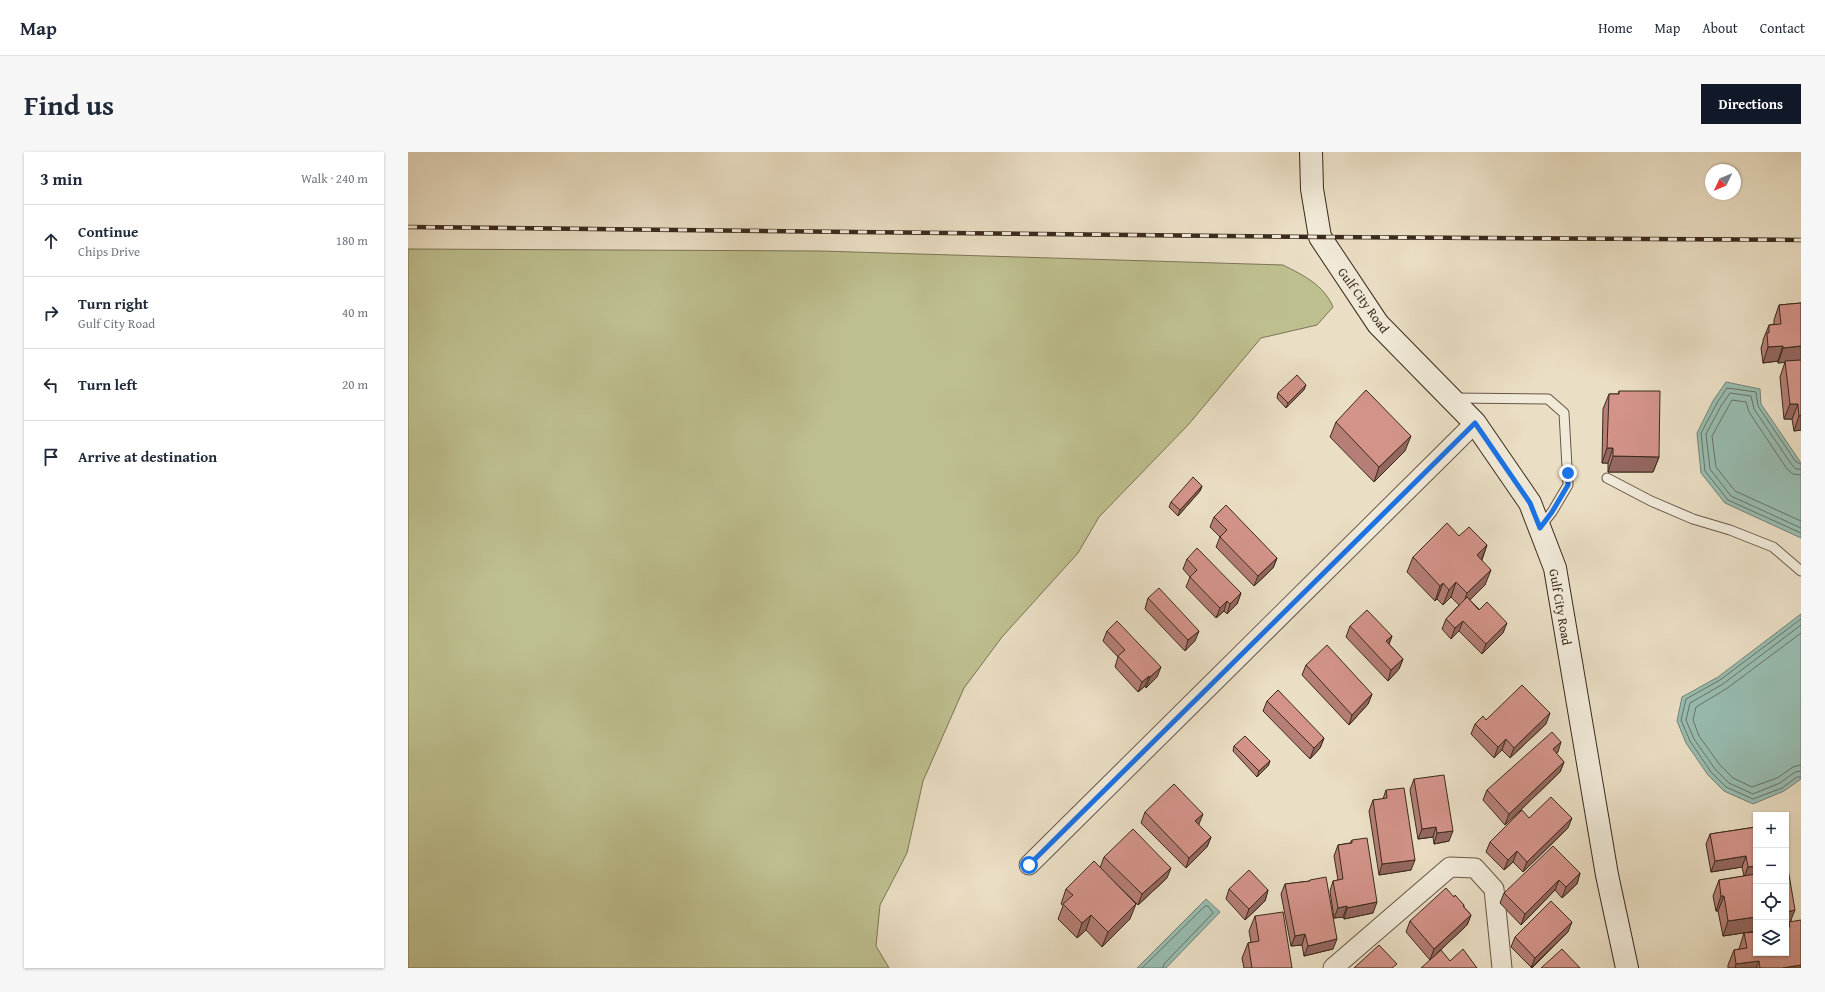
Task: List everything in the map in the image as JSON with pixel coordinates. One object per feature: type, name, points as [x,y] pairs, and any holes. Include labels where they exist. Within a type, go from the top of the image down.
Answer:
[{"type":"street","name":"Gulf City Road","points":[[1311,152],[1312,189],[1320,237],[1378,324],[1475,423],[1530,503],[1556,568],[1607,875],[1627,968]]},
{"type":"street","points":[[1029,865],[1475,423]]},
{"type":"street","points":[[1333,968],[1450,867],[1475,868],[1494,889],[1502,968]]},
{"type":"lane","points":[[1450,398],[1548,399],[1564,413],[1568,485],[1552,512],[1540,528]]},
{"type":"lane","points":[[1607,478],[1651,501],[1693,519],[1730,530],[1772,547],[1801,571]]},
{"type":"green space","points":[[408,249],[820,251],[1283,265],[1305,277],[1318,287],[1329,299],[1333,307],[1317,325],[1261,338],[1188,425],[1099,517],[1078,553],[1002,637],[964,688],[923,781],[907,853],[880,905],[876,946],[889,968],[408,968]]},
{"type":"water","points":[[1726,382],[1760,389],[1761,404],[1801,463],[1801,538],[1725,503],[1701,473],[1697,433],[1713,401]]},
{"type":"water","points":[[1801,614],[1801,779],[1784,791],[1753,804],[1724,791],[1708,775],[1686,743],[1677,721],[1682,697],[1718,677]]},
{"type":"water","points":[[1206,899],[1220,912],[1166,968],[1137,968]]},
{"type":"building","points":[[1801,303],[1801,346],[1783,348],[1783,346],[1768,347],[1767,333],[1769,333],[1769,325],[1781,324],[1779,305]]},
{"type":"building","points":[[1801,360],[1801,415],[1799,416],[1798,404],[1790,404],[1785,361]]},
{"type":"building","points":[[1297,375],[1306,385],[1288,403],[1278,393]]},
{"type":"building","points":[[1366,390],[1411,436],[1379,467],[1336,422]]},
{"type":"building","points":[[1619,391],[1660,391],[1659,457],[1613,456],[1613,448],[1607,448],[1609,394],[1619,394]]},
{"type":"building","points":[[1193,477],[1202,486],[1180,510],[1171,502]]},
{"type":"building","points":[[1226,505],[1277,558],[1258,576],[1220,537],[1227,530],[1214,517]]},
{"type":"building","points":[[1447,523],[1459,536],[1469,527],[1487,545],[1477,555],[1491,570],[1467,593],[1456,582],[1449,590],[1443,583],[1440,586],[1413,557]]},
{"type":"building","points":[[1197,548],[1241,593],[1230,604],[1227,601],[1220,608],[1190,577],[1197,570],[1187,559]]},
{"type":"building","points":[[1159,588],[1199,631],[1188,640],[1148,598]]},
{"type":"building","points":[[1467,597],[1479,610],[1487,602],[1507,623],[1486,644],[1463,621],[1455,628],[1446,619]]},
{"type":"building","points":[[1367,610],[1392,636],[1386,641],[1403,659],[1391,670],[1350,626]]},
{"type":"building","points":[[1117,621],[1161,667],[1142,682],[1118,656],[1125,650],[1107,631]]},
{"type":"building","points":[[1327,645],[1372,694],[1352,715],[1306,665]]},
{"type":"building","points":[[1522,685],[1550,713],[1514,748],[1506,739],[1498,747],[1475,724],[1483,716],[1486,720]]},
{"type":"building","points":[[1278,690],[1324,738],[1314,748],[1267,701]]},
{"type":"building","points":[[1552,732],[1561,742],[1553,749],[1564,762],[1509,814],[1487,790]]},
{"type":"building","points":[[1245,736],[1270,761],[1259,771],[1234,746]]},
{"type":"building","points":[[1444,775],[1453,831],[1437,833],[1436,827],[1422,829],[1414,779]]},
{"type":"building","points":[[1174,784],[1203,814],[1195,821],[1211,837],[1189,858],[1145,812]]},
{"type":"building","points":[[1404,788],[1415,860],[1382,864],[1373,800],[1387,798],[1386,790]]},
{"type":"building","points":[[1551,797],[1572,818],[1527,862],[1517,851],[1508,860],[1490,842],[1522,810],[1529,818]]},
{"type":"building","points":[[1753,827],[1753,866],[1748,867],[1746,856],[1715,861],[1710,834]]},
{"type":"building","points":[[1133,829],[1171,868],[1142,894],[1104,857]]},
{"type":"building","points":[[1367,838],[1377,902],[1347,908],[1347,906],[1338,908],[1333,881],[1343,879],[1338,845],[1352,843],[1352,840]]},
{"type":"building","points":[[1553,846],[1580,873],[1566,887],[1559,880],[1525,914],[1504,893]]},
{"type":"building","points":[[1094,861],[1136,904],[1108,932],[1091,915],[1082,923],[1063,904],[1073,895],[1066,889]]},
{"type":"building","points":[[1249,870],[1268,890],[1249,909],[1229,889]]},
{"type":"building","points":[[1753,874],[1753,917],[1728,921],[1724,896],[1721,896],[1719,880]]},
{"type":"building","points":[[1789,875],[1795,910],[1789,911]]},
{"type":"building","points":[[1326,877],[1337,939],[1308,946],[1305,934],[1295,936],[1285,884],[1310,881]]},
{"type":"building","points":[[1446,888],[1454,897],[1455,895],[1471,915],[1434,949],[1410,921]]},
{"type":"building","points":[[1551,901],[1572,922],[1535,958],[1515,937]]},
{"type":"building","points":[[1283,912],[1292,968],[1252,968],[1248,943],[1259,941],[1255,916]]},
{"type":"building","points":[[1801,920],[1801,965],[1782,968],[1760,968],[1759,961],[1736,964],[1734,950],[1747,948],[1744,933],[1753,932],[1753,956],[1789,956],[1789,922]]},
{"type":"building","points":[[1379,945],[1397,964],[1392,968],[1354,968]]},
{"type":"building","points":[[1463,949],[1477,968],[1421,968],[1441,950],[1450,961]]},
{"type":"building","points":[[1562,949],[1580,968],[1541,968]]},
{"type":"railway","points":[[408,227],[1320,237],[1801,240]]},
{"type":"route","points":[[1029,865],[1475,423],[1530,503],[1540,528],[1552,512],[1568,485],[1568,473]]}]
